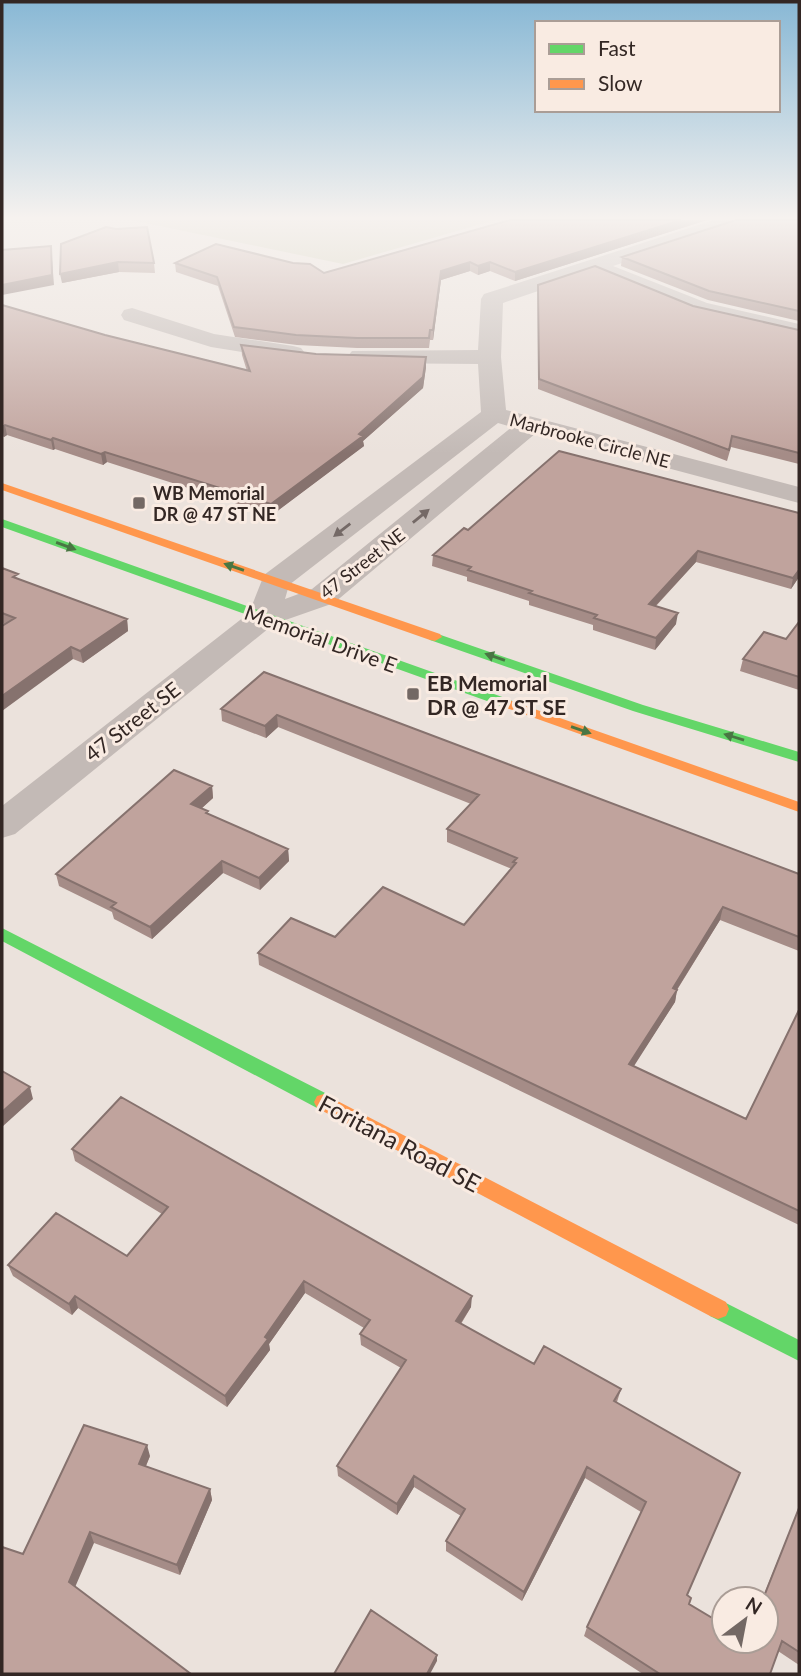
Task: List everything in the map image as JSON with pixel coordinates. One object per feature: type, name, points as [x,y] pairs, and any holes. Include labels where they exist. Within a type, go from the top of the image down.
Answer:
[{"type":"main road","name":"Memorial Drive E","points":[[2,486],[638,708],[799,757]]},
{"type":"main road","name":"Memorial Drive E","points":[[2,523],[799,807]]},
{"type":"main road","name":"Foritana Road SE","points":[[2,934],[799,1351]]},
{"type":"street","name":"Marbrooke Circle NE","points":[[494,298],[492,299],[489,357],[494,414],[799,495]]},
{"type":"street","points":[[676,298],[700,308],[799,331]]},
{"type":"street","points":[[132,316],[180,333],[256,350],[318,355]]},
{"type":"street","points":[[344,356],[489,357]]},
{"type":"street","name":"47 Street NE","points":[[275,581],[494,414]]},
{"type":"street","name":"47 Street NE","points":[[262,617],[323,596],[530,425]]},
{"type":"street","points":[[262,617],[275,581]]},
{"type":"street","name":"47 Street SE","points":[[2,825],[262,617]]},
{"type":"building","points":[[224,298],[437,298],[433,330],[430,330],[429,338],[296,335],[234,327]]},
{"type":"building","points":[[538,298],[674,298],[693,306],[799,330],[799,453],[732,436],[729,450],[539,379]]},
{"type":"building","points":[[741,298],[799,298],[799,311]]},
{"type":"building","points":[[2,305],[105,335],[250,371],[241,345],[316,354],[426,357],[423,377],[359,434],[363,436],[271,504],[105,452],[101,454],[53,438],[51,440],[5,425],[2,427]]},
{"type":"building","points":[[559,451],[799,513],[799,570],[793,578],[698,551],[649,604],[678,613],[656,638],[594,618],[597,615],[529,593],[532,591],[468,570],[471,567],[433,555],[464,528],[468,530]]},
{"type":"building","points":[[2,568],[18,574],[13,577],[127,619],[80,651],[71,647],[2,696],[2,626],[15,618],[2,613]]},
{"type":"building","points":[[799,622],[799,677],[743,659],[764,632],[786,639]]},
{"type":"building","points":[[264,672],[799,874],[799,937],[723,907],[673,988],[677,990],[629,1064],[746,1119],[799,1010],[799,1211],[258,953],[291,918],[335,937],[383,887],[464,925],[516,863],[513,862],[517,858],[447,829],[479,795],[277,715],[265,726],[221,709]]},
{"type":"building","points":[[174,770],[212,786],[191,804],[288,849],[259,878],[222,861],[150,927],[111,907],[116,903],[56,874]]},
{"type":"building","points":[[2,1071],[30,1087],[2,1112]]},
{"type":"building","points":[[121,1097],[472,1296],[456,1321],[534,1364],[544,1346],[621,1389],[614,1401],[740,1473],[687,1595],[691,1598],[689,1604],[710,1617],[710,1655],[777,1655],[770,1674],[660,1674],[587,1627],[646,1502],[587,1467],[524,1592],[446,1541],[465,1509],[414,1476],[397,1504],[337,1466],[406,1360],[360,1334],[370,1320],[304,1281],[265,1337],[268,1339],[225,1396],[75,1296],[69,1304],[8,1265],[56,1213],[127,1256],[168,1207],[72,1149]]},
{"type":"building","points":[[84,1425],[147,1445],[139,1464],[210,1489],[177,1565],[90,1532],[69,1582],[191,1674],[2,1674],[2,1547],[23,1554]]},
{"type":"building","points":[[799,1508],[799,1652],[782,1641],[780,1646],[780,1585],[769,1585]]},
{"type":"building","points":[[371,1610],[437,1655],[427,1674],[334,1674]]},
{"type":"traffic: fast","points":[[2,523],[506,703]]},
{"type":"traffic: fast","points":[[435,637],[638,708],[799,757]]},
{"type":"traffic: fast","points":[[2,934],[324,1102]]},
{"type":"traffic: fast","points":[[718,1309],[799,1351]]},
{"type":"traffic: slow","points":[[2,486],[435,637]]},
{"type":"traffic: slow","points":[[506,703],[799,807]]},
{"type":"traffic: slow","points":[[324,1102],[718,1309]]},
{"type":"place","name":"WB Memorial DR @ 47 ST NE","points":[[139,503]]},
{"type":"place","name":"EB Memorial DR @ 47 ST SE","points":[[413,694]]}]
